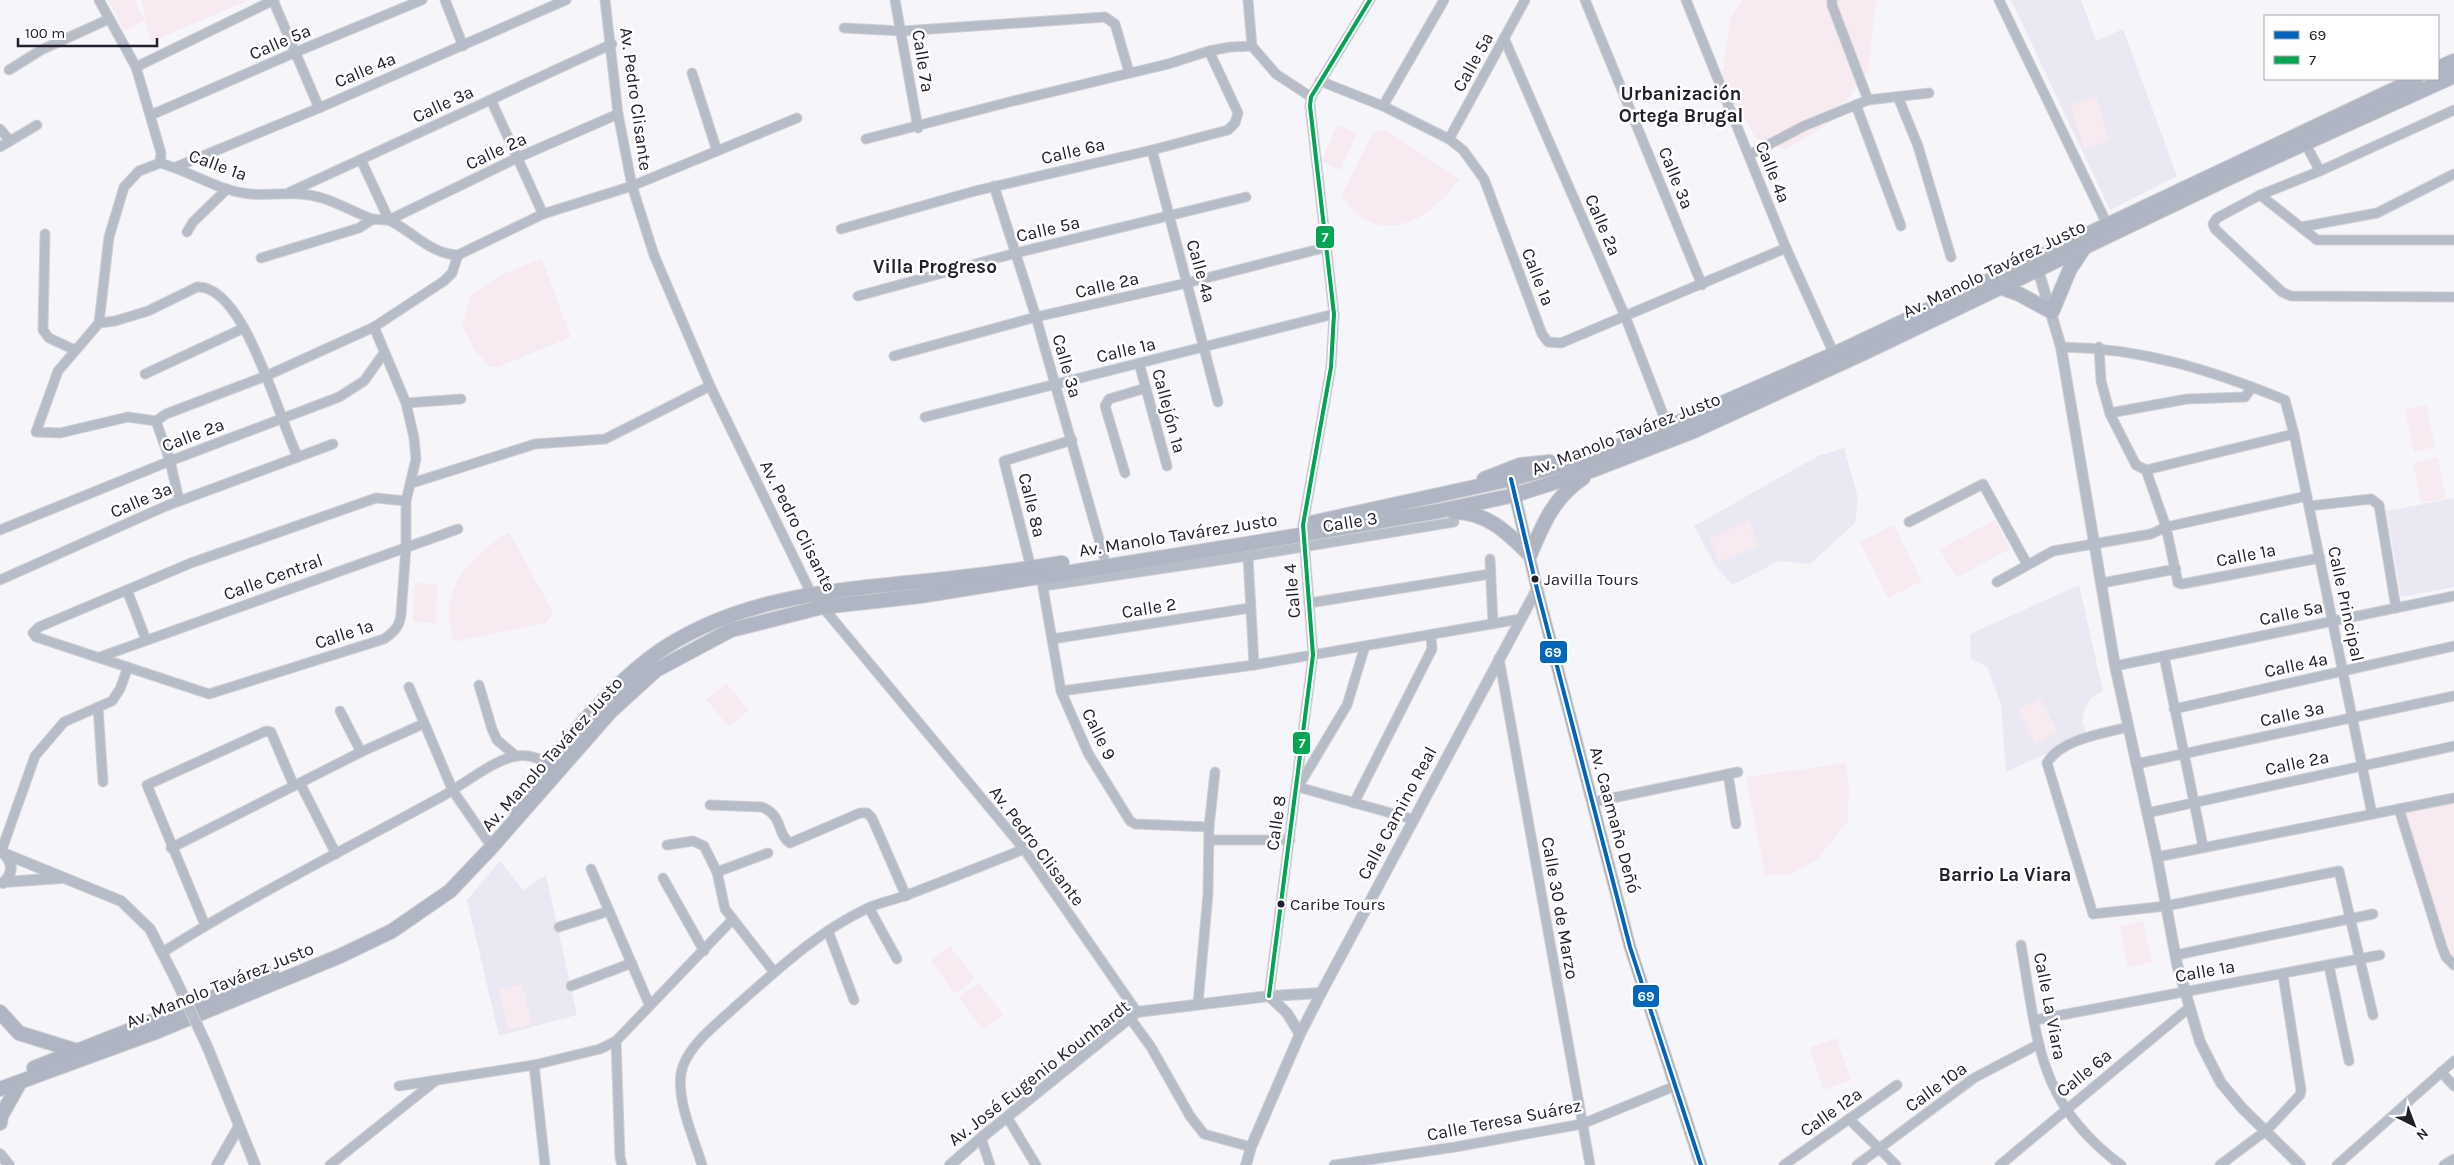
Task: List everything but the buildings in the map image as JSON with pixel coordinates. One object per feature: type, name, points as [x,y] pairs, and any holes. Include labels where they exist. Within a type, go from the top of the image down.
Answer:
[{"type":"main road","points":[[2439,68],[2454,61]]},
{"type":"main road","name":"Av. Manolo Tavárez Justo","points":[[0,1080],[384,928],[444,884],[487,840],[603,700],[651,657],[696,631],[737,612],[810,593],[1038,577],[1104,557],[1303,534],[1571,463],[1668,427],[2036,265],[2084,247],[2305,143],[2454,76]]},
{"type":"main road","name":"Av. Manolo Tavárez Justo","points":[[0,1089],[162,1030],[340,956],[392,931],[450,891],[490,849],[611,711],[656,670],[731,630],[822,607],[920,596],[1438,512],[1515,495],[1594,470],[1694,431],[2000,287],[2107,224],[2414,80]]},
{"type":"main road","points":[[2000,287],[2019,294],[2052,312],[2070,269],[2084,247]]},
{"type":"main road","points":[[1461,491],[1489,476],[1520,465],[1548,462],[1571,463]]},
{"type":"main road","points":[[1438,512],[1472,513],[1492,521],[1509,534],[1530,555],[1546,518],[1559,498],[1569,487],[1594,470]]},
{"type":"main road","name":"Av. Caamaño Deñó","points":[[1511,480],[1530,555],[1536,589],[1630,947],[1702,1165]]},
{"type":"main road","points":[[0,1012],[19,1033],[77,1051]]},
{"type":"main road","points":[[0,1124],[1,1116],[20,1082]]},
{"type":"street","points":[[99,0],[136,67],[161,154],[160,163],[139,171],[124,187],[109,237],[99,323],[58,371],[36,432],[60,433],[128,418],[156,421],[166,414],[266,376],[374,327],[444,281],[452,273],[458,255]]},
{"type":"street","points":[[136,67],[274,0],[318,108]]},
{"type":"street","name":"Calle 5ª","points":[[151,116],[296,52],[422,0]]},
{"type":"street","points":[[445,0],[463,46]]},
{"type":"street","name":"Calle 4ª","points":[[176,167],[463,46],[566,0]]},
{"type":"street","name":"Av. Pedro Clisante","points":[[605,0],[612,44],[618,114],[632,186],[666,286],[710,386],[810,593],[1024,849],[1134,1015],[1190,1116],[1204,1134],[1251,1147]]},
{"type":"street","name":"Calle 7ª","points":[[895,0],[918,128]]},
{"type":"street","points":[[1248,0],[1252,46],[1276,74],[1311,96],[1370,0]]},
{"type":"street","points":[[1383,106],[1444,0]]},
{"type":"street","name":"Calle 5ª","points":[[1448,139],[1525,0]]},
{"type":"street","name":"Calle 3ª","points":[[1585,0],[1702,285]]},
{"type":"street","name":"Calle 4ª","points":[[1686,0],[1786,248],[1834,354]]},
{"type":"street","points":[[1832,0],[1868,100]]},
{"type":"street","points":[[1999,0],[2107,224]]},
{"type":"street","points":[[844,28],[902,31],[1105,16],[1115,24],[1129,72]]},
{"type":"street","points":[[9,70],[41,50],[109,18]]},
{"type":"street","name":"Calle 2ª","points":[[1504,38],[1625,316],[1668,427]]},
{"type":"street","name":"Calle 3ª","points":[[288,193],[612,44]]},
{"type":"street","points":[[866,140],[1129,72],[1168,64],[1209,51],[1252,46]]},
{"type":"street","name":"Calle 6ª","points":[[840,229],[994,186],[1152,150],[1228,130],[1236,122],[1238,113],[1209,51]]},
{"type":"street","points":[[692,73],[717,151]]},
{"type":"street","name":"Calle 1ª","points":[[1320,81],[1383,106],[1448,139],[1469,156],[1484,179],[1542,334],[1548,342],[1561,343],[1625,316]]},
{"type":"street","points":[[1749,155],[1804,126],[1868,100],[1929,93]]},
{"type":"street","name":"Calle 4","points":[[1311,96],[1310,106],[1334,314],[1331,366],[1303,534],[1313,655]]},
{"type":"street","points":[[1898,97],[1918,146],[1951,257]]},
{"type":"street","points":[[491,100],[544,214]]},
{"type":"street","points":[[1856,105],[1901,226]]},
{"type":"street","points":[[2454,110],[2320,171],[2260,195],[2217,218],[2214,224],[2215,229],[2282,292],[2291,296],[2454,297]]},
{"type":"street","name":"Calle 2ª","points":[[389,220],[517,158],[618,114]]},
{"type":"street","points":[[362,160],[389,220],[415,238],[445,254],[458,255],[544,214],[632,186],[797,118]]},
{"type":"street","points":[[0,147],[38,125]]},
{"type":"street","points":[[0,129],[10,141]]},
{"type":"street","points":[[2305,143],[2320,171]]},
{"type":"street","name":"Calle 4ª","points":[[1152,150],[1168,218],[1188,283],[1218,402]]},
{"type":"street","name":"Calle 1ª","points":[[160,163],[176,167],[227,189],[250,194],[308,194],[325,198],[373,219],[389,220]]},
{"type":"street","points":[[2301,227],[2377,213],[2454,174]]},
{"type":"street","name":"Calle 3ª","points":[[994,186],[1056,383],[1104,557]]},
{"type":"street","points":[[187,232],[193,222],[227,189]]},
{"type":"street","points":[[2260,195],[2317,240],[2454,240]]},
{"type":"street","name":"Calle 5ª","points":[[858,296],[1016,252],[1168,218],[1246,198]]},
{"type":"street","points":[[261,258],[359,228],[373,219]]},
{"type":"street","points":[[46,234],[43,330],[49,338],[75,350]]},
{"type":"street","name":"Calle 2ª","points":[[894,356],[1036,317],[1188,283],[1327,247]]},
{"type":"street","points":[[1625,316],[1786,248]]},
{"type":"street","points":[[2036,265],[2052,312],[2061,347],[2115,666],[2185,991],[2200,1042],[2222,1083],[2242,1108],[2267,1130],[2300,1165]]},
{"type":"street","points":[[99,323],[115,321],[148,311],[197,287],[206,287],[215,292],[231,307],[244,328],[266,376],[298,457]]},
{"type":"street","name":"Calle 1ª","points":[[926,417],[1334,314]]},
{"type":"street","name":"Calle 1ª","points":[[127,590],[39,627],[33,633],[36,637],[209,694],[384,639],[394,632],[400,622],[406,547],[406,501],[412,483],[416,460],[406,403],[374,327]]},
{"type":"street","points":[[145,374],[244,328]]},
{"type":"street","points":[[2061,347],[2099,347],[2158,357],[2224,376],[2252,387],[2245,397],[2187,399],[2110,413]]},
{"type":"street","points":[[2099,347],[2101,381],[2110,413],[2136,465],[2146,470],[2294,434]]},
{"type":"street","name":"Calle 2ª","points":[[0,530],[352,390],[364,381],[384,353]]},
{"type":"street","name":"Callejón 1ª","points":[[1139,364],[1167,466]]},
{"type":"street","points":[[412,483],[534,444],[606,439],[710,386]]},
{"type":"street","name":"Calle Principal","points":[[2252,387],[2285,400],[2294,434],[2372,814]]},
{"type":"street","points":[[1125,473],[1105,406],[1109,399],[1146,388]]},
{"type":"street","points":[[406,403],[461,399]]},
{"type":"street","points":[[156,421],[170,461],[179,500]]},
{"type":"street","name":"Calle 8ª","points":[[1038,577],[1004,461],[1072,440]]},
{"type":"street","name":"Calle 3ª","points":[[0,580],[179,500],[332,444]]},
{"type":"street","points":[[2102,582],[2176,570],[2166,527],[2146,470]]},
{"type":"street","points":[[1909,522],[1983,484],[2026,564]]},
{"type":"street","points":[[1997,582],[2026,564],[2053,551],[2151,534],[2166,527],[2307,496]]},
{"type":"street","points":[[146,640],[127,590],[192,563],[376,498],[406,501]]},
{"type":"street","points":[[2309,506],[2371,499],[2379,505],[2396,608]]},
{"type":"street","name":"Calle 3","points":[[1038,577],[1248,556],[1303,534],[1454,522]]},
{"type":"street","name":"Calle Central","points":[[100,657],[458,529]]},
{"type":"street","points":[[1248,556],[1254,665]]},
{"type":"street","name":"Calle 1ª","points":[[2176,570],[2178,583],[2182,584],[2320,558]]},
{"type":"street","points":[[1490,559],[1493,624]]},
{"type":"street","points":[[1309,604],[1490,574]]},
{"type":"street","name":"Calle 9","points":[[1038,577],[1061,691],[1088,753],[1130,821],[1136,824],[1209,827]]},
{"type":"street","name":"Calle Camino Real","points":[[1246,1165],[1251,1147],[1300,1034],[1321,992],[1536,589]]},
{"type":"street","name":"Calle 5ª","points":[[2115,666],[2454,596]]},
{"type":"street","name":"Calle 2","points":[[1052,639],[1250,608]]},
{"type":"street","points":[[1061,691],[1254,665],[1520,619]]},
{"type":"street","points":[[1354,803],[1432,649],[1431,634]]},
{"type":"street","points":[[1365,646],[1347,705],[1298,787],[1412,819]]},
{"type":"street","name":"Calle 4ª","points":[[2174,708],[2454,646]]},
{"type":"street","name":"Calle 8","points":[[1269,996],[1298,787],[1313,655]]},
{"type":"street","points":[[2164,656],[2203,846]]},
{"type":"street","name":"Calle 30 de Marzo","points":[[1499,658],[1590,1165]]},
{"type":"street","points":[[1,852],[35,756],[64,722],[112,700],[120,689],[128,667]]},
{"type":"street","points":[[479,685],[497,740],[516,756]]},
{"type":"street","points":[[409,687],[423,724],[453,791],[487,840]]},
{"type":"street","name":"Calle 3ª","points":[[2136,764],[2454,696]]},
{"type":"street","points":[[98,707],[103,782]]},
{"type":"street","points":[[340,711],[361,752]]},
{"type":"street","points":[[171,848],[361,752],[423,724]]},
{"type":"street","points":[[2128,727],[2063,748],[2051,755],[2046,763],[2093,914],[2166,906],[2339,871],[2352,919],[2373,1015]]},
{"type":"street","points":[[204,926],[147,787],[149,783],[266,730],[272,732],[297,785],[336,854]]},
{"type":"street","name":"Calle 2ª","points":[[2147,813],[2454,746]]},
{"type":"street","points":[[163,952],[204,926],[453,791],[493,766],[516,756],[538,757],[549,764]]},
{"type":"street","points":[[1198,1004],[1208,894],[1209,827],[1216,772]]},
{"type":"street","points":[[1593,802],[1738,772]]},
{"type":"street","points":[[1728,774],[1736,824]]},
{"type":"street","points":[[2157,857],[2203,846],[2454,798]]},
{"type":"street","points":[[710,805],[762,807],[769,810],[776,816],[786,840],[790,843],[860,813],[867,813],[872,818],[906,896]]},
{"type":"street","points":[[2399,809],[2442,947],[2446,957],[2454,964]]},
{"type":"street","points":[[1209,840],[1290,840]]},
{"type":"street","points":[[667,845],[693,841],[704,846],[717,872],[725,909],[774,972]]},
{"type":"street","points":[[702,1165],[682,1098],[680,1082],[683,1066],[692,1049],[710,1030],[796,953],[828,931],[869,908],[906,896],[1024,849]]},
{"type":"street","points":[[1,852],[121,901],[150,929],[163,952],[207,1046],[238,1128],[255,1165]]},
{"type":"street","points":[[1,852],[11,864],[9,877],[1,884]]},
{"type":"street","points":[[717,872],[768,853]]},
{"type":"street","points":[[591,869],[650,1004]]},
{"type":"street","points":[[1,884],[68,878]]},
{"type":"street","points":[[663,878],[704,951]]},
{"type":"street","points":[[869,908],[897,958]]},
{"type":"street","points":[[559,927],[610,911]]},
{"type":"street","points":[[2176,955],[2373,914]]},
{"type":"street","points":[[399,1086],[534,1065],[600,1050],[616,1040],[733,919]]},
{"type":"street","points":[[828,931],[854,1000]]},
{"type":"street","name":"Calle La Viara","points":[[2021,945],[2039,1044],[2047,1073],[2065,1110],[2081,1131],[2121,1165]]},
{"type":"street","name":"Calle 1ª","points":[[2035,1020],[2185,991],[2283,975],[2380,955]]},
{"type":"street","points":[[571,986],[632,963]]},
{"type":"street","points":[[2329,966],[2349,1061]]},
{"type":"street","points":[[2220,1165],[2267,1130],[2300,1095],[2301,1090],[2283,975]]},
{"type":"street","name":"Av. José Eugenio Kounhardt","points":[[950,1165],[1134,1015],[1198,1004],[1321,992]]},
{"type":"street","points":[[1269,996],[1287,1013],[1300,1034]]},
{"type":"street","name":"Calle 6ª","points":[[2000,1165],[2190,1007]]},
{"type":"street","points":[[616,1040],[620,1157],[622,1165]]},
{"type":"street","name":"Calle 10ª","points":[[1857,1165],[1974,1078],[2039,1044]]},
{"type":"street","points":[[2337,1165],[2454,1061]]},
{"type":"street","points":[[534,1065],[545,1165]]},
{"type":"street","points":[[2441,1072],[2454,1086]]},
{"type":"street","points":[[330,1165],[434,1081]]},
{"type":"street","name":"Calle 12ª","points":[[1784,1165],[1896,1085]]},
{"type":"street","name":"Calle Teresa Suárez","points":[[1334,1165],[1456,1147],[1582,1124],[1675,1086]]},
{"type":"street","points":[[1007,1117],[1036,1165]]},
{"type":"street","points":[[1850,1119],[1896,1165]]},
{"type":"street","points":[[217,1165],[238,1128]]},
{"type":"street","points":[[981,1138],[990,1165]]},
{"type":"street","points":[[0,1154],[9,1165]]},
{"type":"street","points":[[2444,1165],[2454,1159]]},
{"type":"shaded area","points":[[108,0],[134,0],[145,20],[124,31]]},
{"type":"shaded area","points":[[142,0],[249,0],[151,42]]},
{"type":"shaded area","points":[[1743,0],[1876,0],[1868,72],[1831,122],[1786,150],[1756,138],[1721,83],[1730,19]]},
{"type":"shaded area","points":[[2011,0],[2081,0],[2096,41],[2123,29],[2177,176],[2110,210]]},
{"type":"shaded area","points":[[2096,96],[2110,141],[2084,149],[2070,105]]},
{"type":"shaded area","points":[[1337,125],[1357,133],[1341,170],[1321,161]]},
{"type":"shaded area","points":[[1377,130],[1388,131],[1460,179],[1443,199],[1421,216],[1409,222],[1383,226],[1370,222],[1358,215],[1341,197],[1372,135]]},
{"type":"shaded area","points":[[542,259],[571,337],[498,367],[490,367],[474,349],[462,324],[471,295],[507,272]]},
{"type":"shaded area","points":[[2426,405],[2435,447],[2414,452],[2405,410]]},
{"type":"shaded area","points":[[1844,448],[1858,498],[1855,523],[1810,564],[1779,561],[1732,585],[1715,565],[1694,526],[1818,456]]},
{"type":"shaded area","points":[[2438,457],[2446,498],[2421,503],[2413,463]]},
{"type":"shaded area","points":[[2454,498],[2454,587],[2401,597],[2386,511]]},
{"type":"shaded area","points":[[1995,520],[2010,549],[1956,578],[1940,549]]},
{"type":"shaded area","points":[[1749,521],[1759,545],[1719,563],[1709,539]]},
{"type":"shaded area","points":[[1894,525],[1922,581],[1888,598],[1860,542]]},
{"type":"shaded area","points":[[509,532],[552,610],[552,615],[545,623],[454,642],[450,623],[450,606],[453,591],[459,577],[480,553]]},
{"type":"shaded area","points":[[415,583],[437,584],[436,623],[413,622]]},
{"type":"shaded area","points":[[2079,585],[2103,691],[2092,697],[2085,707],[2082,722],[2087,735],[2006,772],[2001,704],[1987,667],[1971,659],[1970,634]]},
{"type":"shaded area","points":[[726,683],[749,710],[729,727],[706,700]]},
{"type":"shaded area","points":[[2040,698],[2058,732],[2035,744],[2018,710]]},
{"type":"shaded area","points":[[1846,763],[1849,788],[1848,821],[1818,859],[1791,874],[1765,875],[1746,777]]},
{"type":"shaded area","points":[[2454,798],[2454,965],[2449,961],[2399,809]]},
{"type":"shaded area","points":[[500,861],[523,890],[546,875],[577,1015],[499,1036],[467,900]]},
{"type":"shaded area","points":[[2143,921],[2152,962],[2128,968],[2120,926]]},
{"type":"shaded area","points":[[950,946],[975,979],[955,994],[931,961]]},
{"type":"shaded area","points":[[979,982],[1003,1015],[983,1030],[959,997]]},
{"type":"shaded area","points":[[522,984],[532,1024],[508,1030],[498,990]]},
{"type":"shaded area","points":[[1836,1038],[1851,1080],[1824,1090],[1809,1048]]},
{"type":"transit line","name":"7","points":[[1269,996],[1313,655],[1303,525],[1331,367],[1334,314],[1310,106],[1311,97],[1370,0]]},
{"type":"transit line","name":"69","points":[[1511,479],[1537,589],[1630,947],[1701,1165]]},
{"type":"place","name":"Javilla Tours","points":[[1535,579]]},
{"type":"place","name":"Caribe Tours","points":[[1281,904]]},
{"type":"district","name":"Urbanización Ortega Brugal","points":[[1681,105]]},
{"type":"district","name":"Villa Progreso","points":[[935,267]]},
{"type":"district","name":"Barrio La Viara","points":[[2005,875]]}]
